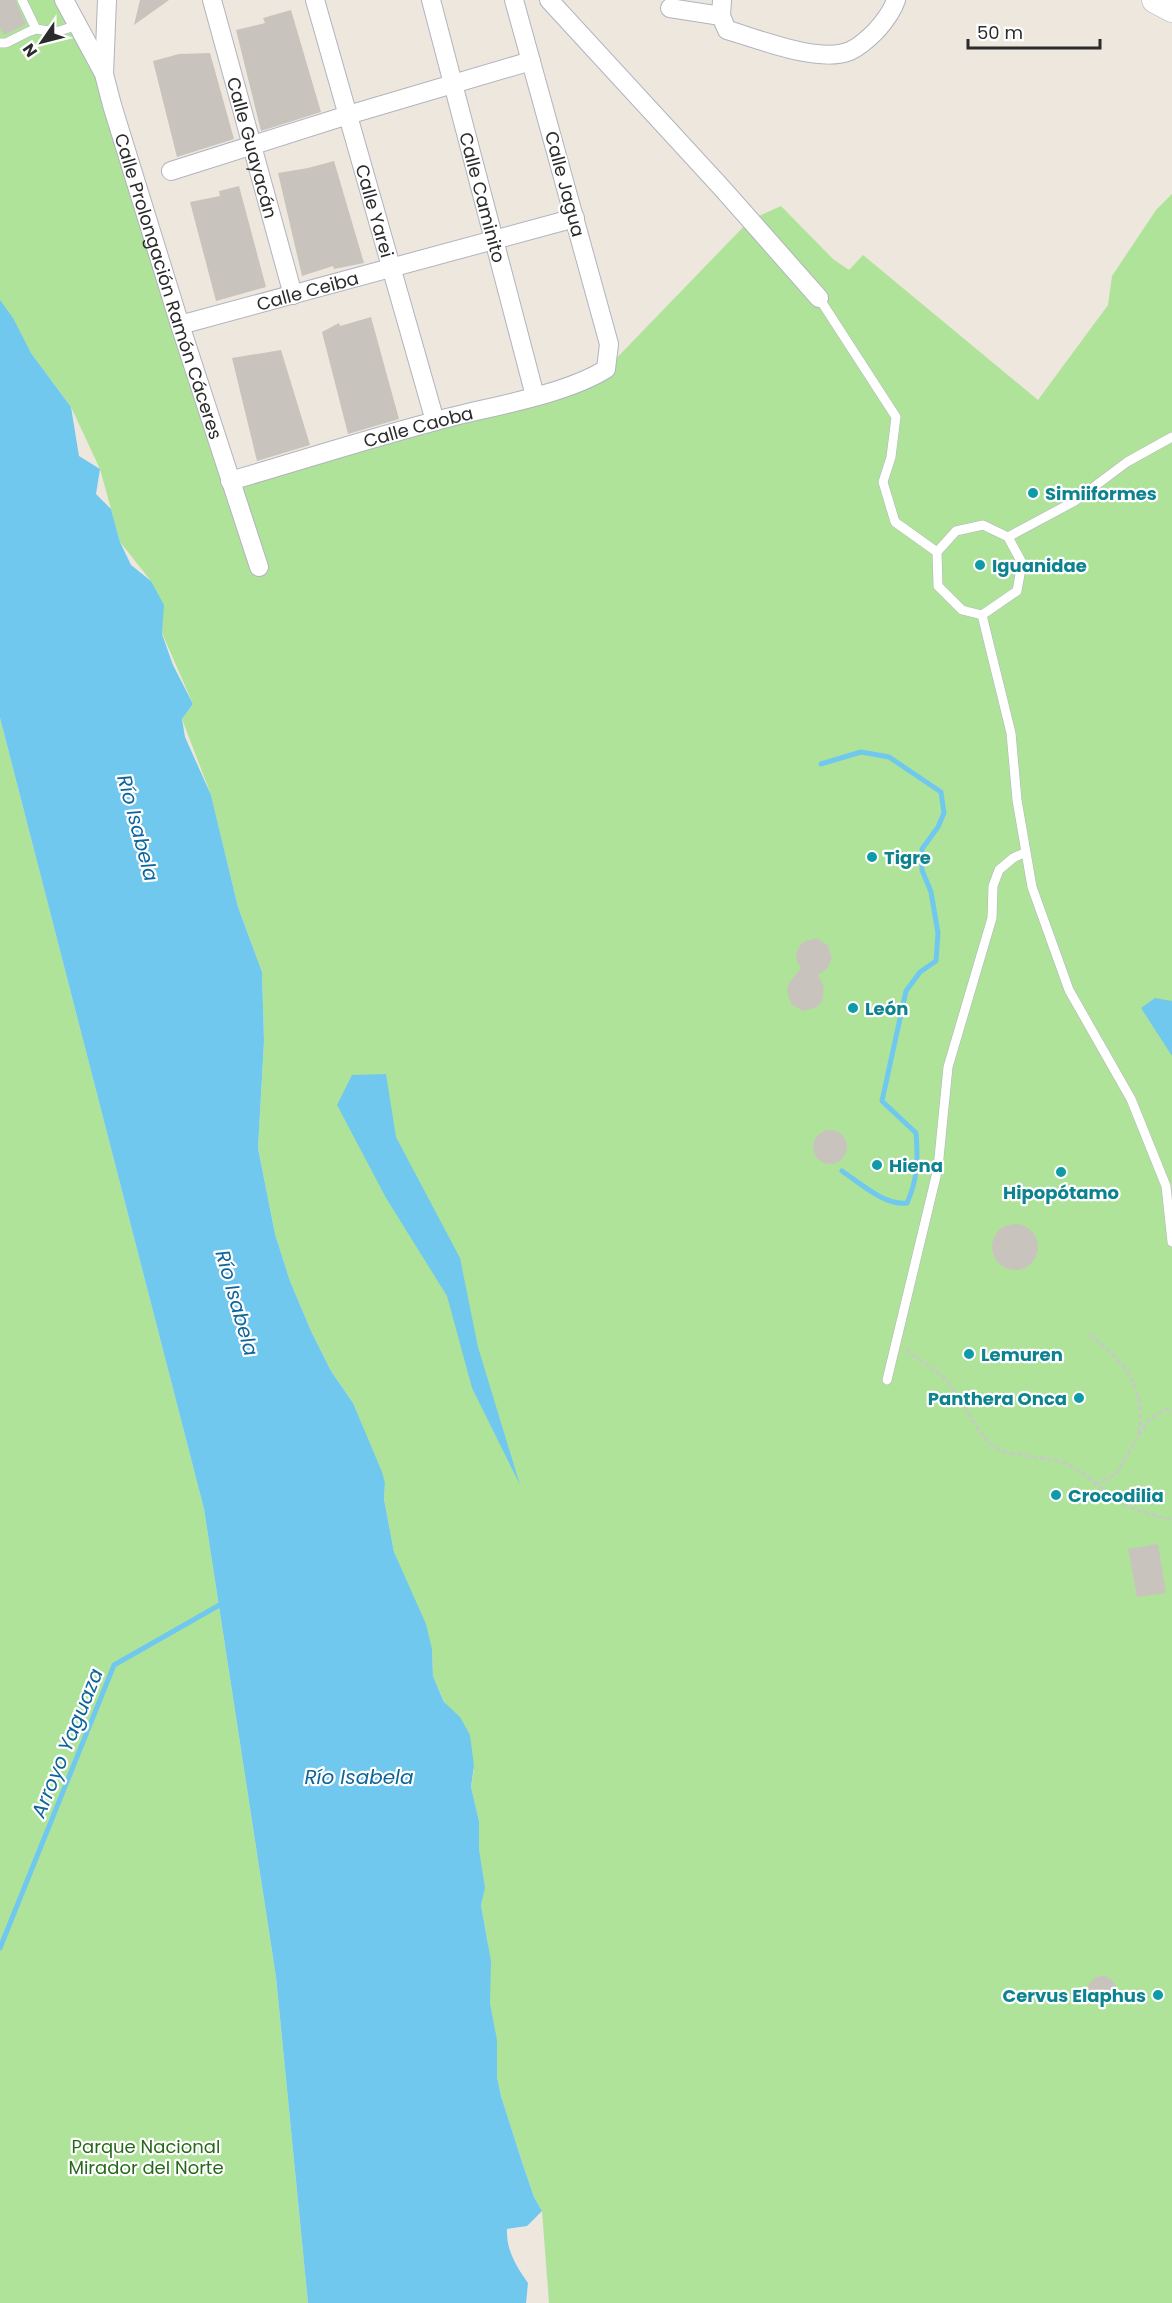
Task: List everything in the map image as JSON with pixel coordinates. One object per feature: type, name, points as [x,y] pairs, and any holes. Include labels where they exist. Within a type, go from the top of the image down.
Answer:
[{"type":"main road","points":[[1155,0],[1172,9]]},
{"type":"street","points":[[64,0],[104,74]]},
{"type":"street","name":"Calle Prolongación Ramón Cáceres","points":[[107,0],[104,74],[180,325],[259,567]]},
{"type":"street","name":"Calle Guayacán","points":[[212,0],[293,295]]},
{"type":"street","name":"Calle Yarei","points":[[315,0],[435,421]]},
{"type":"street","name":"Calle Caminito","points":[[431,0],[535,396]]},
{"type":"street","name":"Calle Jagua","points":[[514,0],[609,344],[606,369]]},
{"type":"street","points":[[549,0],[721,187],[819,298]]},
{"type":"street","points":[[670,8],[721,8],[727,30],[806,52],[833,55],[851,51],[870,37],[884,22],[896,0]]},
{"type":"street","points":[[171,171],[253,144],[531,61]]},
{"type":"street","name":"Calle Ceiba","points":[[180,325],[575,218]]},
{"type":"street","name":"Calle Caoba","points":[[230,481],[435,421],[535,396],[590,379],[606,369]]},
{"type":"lane","points":[[27,1],[36,30]]},
{"type":"lane","points":[[0,43],[6,43],[36,30],[56,32],[78,25]]},
{"type":"lane","points":[[819,298],[896,417],[891,458],[883,482],[895,522],[937,552]]},
{"type":"lane","points":[[1008,537],[1075,501],[1127,462],[1172,437]]},
{"type":"lane","points":[[983,525],[1008,537],[1022,562],[1017,591],[982,615],[962,610],[938,586],[937,552],[956,531],[983,525]]},
{"type":"lane","points":[[982,615],[1011,734],[1017,800],[1032,887],[1069,990],[1131,1099],[1166,1186],[1172,1242]]},
{"type":"lane","points":[[887,1380],[938,1168],[948,1067],[992,918],[993,886],[999,870],[1013,858],[1026,852]]},
{"type":"path","points":[[1089,1335],[1117,1356],[1130,1377],[1142,1414],[1139,1433]]},
{"type":"path","points":[[894,1345],[904,1349],[946,1380],[976,1426],[993,1446],[1014,1453],[1044,1457],[1068,1464],[1121,1503],[1172,1520]]},
{"type":"path","points":[[1096,1485],[1116,1474],[1146,1423],[1158,1413],[1172,1408]]},
{"type":"green space","points":[[0,0],[64,0],[104,74],[231,481],[606,369],[750,220],[781,206],[833,259],[849,270],[863,255],[1038,400],[1108,305],[1112,276],[1156,210],[1172,194],[1172,2303],[549,2303],[542,2211],[534,2197],[523,2165],[497,2077],[490,2003],[488,1944],[481,1905],[484,1890],[479,1849],[479,1821],[471,1787],[474,1770],[433,1676],[432,1649],[394,1552],[384,1499],[385,1483],[353,1403],[331,1371],[311,1331],[290,1281],[275,1234],[258,1148],[264,1041],[262,972],[238,907],[211,795],[182,719],[193,704],[162,633],[163,605],[151,581],[120,542],[100,469],[71,407],[31,353],[0,303]]},
{"type":"green space","name":"Parque Nacional Mirador del Norte","points":[[0,718],[204,1509],[276,1977],[308,2303],[0,2303]]},
{"type":"water","name":"Río Isabela","points":[[0,300],[13,318],[31,353],[71,407],[79,456],[100,469],[96,494],[111,509],[120,542],[131,565],[151,581],[164,605],[162,634],[173,665],[193,704],[182,719],[185,737],[211,795],[238,907],[262,972],[264,1041],[258,1148],[275,1234],[290,1281],[311,1331],[331,1371],[353,1403],[382,1472],[385,1483],[384,1499],[394,1552],[426,1624],[432,1649],[433,1676],[444,1702],[460,1717],[470,1735],[474,1766],[471,1787],[479,1821],[479,1849],[485,1888],[481,1905],[491,1961],[490,2003],[497,2040],[497,2077],[523,2165],[534,2197],[542,2211],[527,2226],[507,2229],[508,2244],[513,2258],[528,2283],[526,2303],[308,2303],[276,1977],[204,1509],[0,718]]},
{"type":"water","points":[[1155,998],[1172,1001],[1172,1056],[1141,1008]]},
{"type":"water","points":[[386,1074],[396,1137],[460,1258],[478,1347],[520,1485],[472,1388],[447,1296],[386,1198],[337,1105],[352,1075]]},
{"type":"building","points":[[0,0],[15,0],[26,24],[4,35],[0,27]]},
{"type":"building","points":[[140,0],[169,0],[134,25]]},
{"type":"building","points":[[291,10],[321,112],[261,131],[236,30],[265,23],[263,18]]},
{"type":"building","points":[[210,53],[234,139],[177,157],[153,61],[179,54]]},
{"type":"building","points":[[334,161],[364,263],[334,269],[333,266],[302,276],[278,173]]},
{"type":"building","points":[[239,186],[266,287],[216,301],[190,202],[220,196],[219,191]]},
{"type":"building","points":[[371,317],[399,419],[348,434],[322,332],[339,323],[340,326]]},
{"type":"building","points":[[281,350],[310,445],[257,461],[232,358]]},
{"type":"building","points":[[816,938],[828,945],[832,958],[827,969],[818,975],[824,987],[822,1002],[817,1007],[803,1011],[791,1004],[787,990],[789,983],[801,968],[796,954],[799,947],[803,942]]},
{"type":"building","points":[[830,1130],[842,1135],[847,1147],[842,1159],[830,1164],[818,1159],[813,1147],[818,1135]]},
{"type":"building","points":[[1015,1224],[1031,1231],[1038,1247],[1031,1263],[1015,1270],[999,1263],[992,1247],[999,1231]]},
{"type":"building","points":[[1158,1544],[1166,1593],[1137,1597],[1128,1549]]},
{"type":"building","points":[[1102,1976],[1112,1980],[1116,1990],[1112,2000],[1102,2004],[1092,2000],[1088,1990],[1092,1980]]},
{"type":"waterway","points":[[821,764],[861,752],[889,757],[941,792],[944,813],[938,827],[922,849],[922,870],[931,892],[938,933],[936,961],[920,972],[906,991],[882,1101],[916,1133],[915,1177],[907,1203],[890,1201],[873,1193],[842,1171]]},
{"type":"waterway","name":"Arroyo Yaguaza","points":[[0,1948],[114,1665],[223,1603]]},
{"type":"place","name":"Simiiformes","points":[[1033,493]]},
{"type":"place","name":"Iguanidae","points":[[980,565]]},
{"type":"place","name":"Tigre","points":[[872,857]]},
{"type":"place","name":"León","points":[[853,1008]]},
{"type":"place","name":"Hiena","points":[[877,1165]]},
{"type":"place","name":"Hipopótamo","points":[[1061,1172]]},
{"type":"place","name":"Lemuren","points":[[969,1354]]},
{"type":"place","name":"Panthera Onca","points":[[1079,1398]]},
{"type":"place","name":"Crocodilia","points":[[1056,1495]]},
{"type":"place","name":"Cervus Elaphus","points":[[1158,1995]]}]
